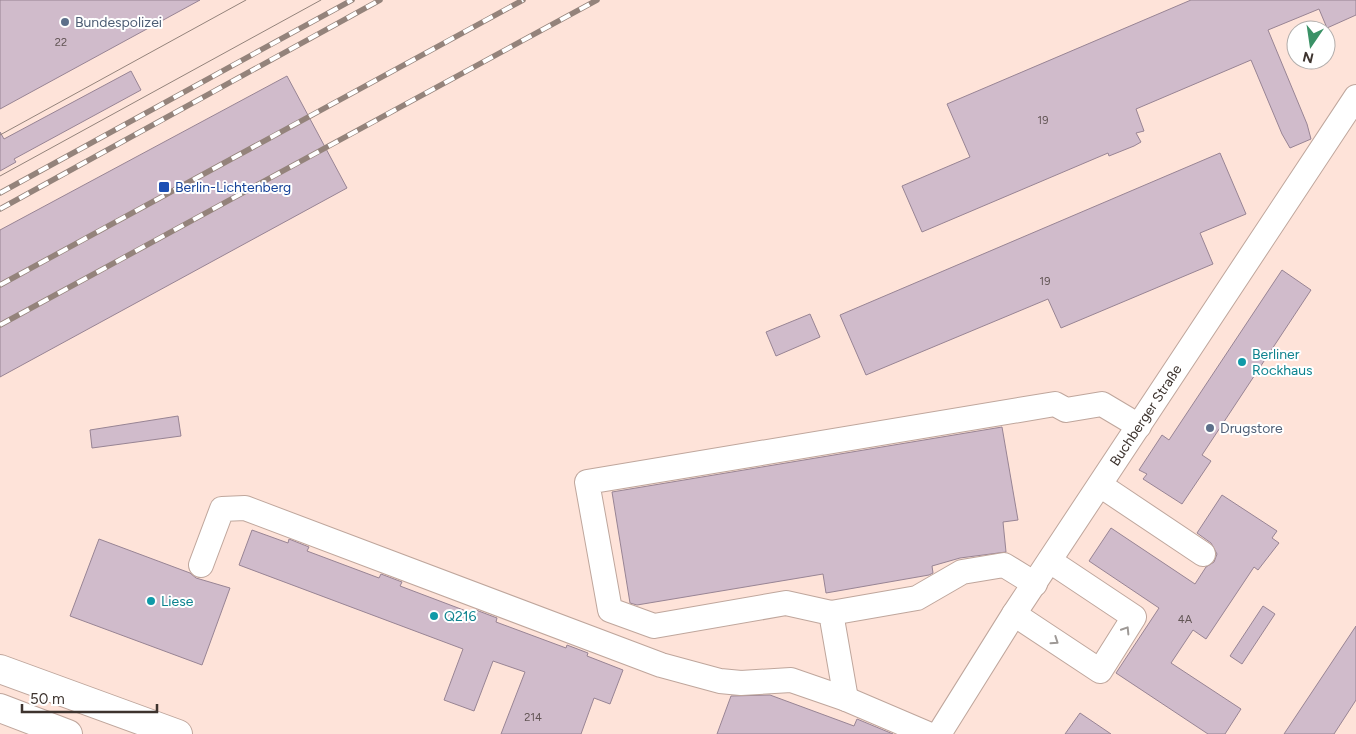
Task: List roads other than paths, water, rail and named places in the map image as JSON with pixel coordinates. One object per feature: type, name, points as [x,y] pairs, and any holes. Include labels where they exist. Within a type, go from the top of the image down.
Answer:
[{"type":"main road","points":[[0,669],[178,734]]},
{"type":"main road","points":[[0,708],[68,734]]},
{"type":"street","name":"Buchberger Straße","points":[[939,734],[1014,614],[1356,97]]},
{"type":"street","points":[[1035,584],[1004,565],[962,572],[917,598],[831,613],[786,603],[654,626],[610,610],[587,482],[1054,404],[1066,410],[1102,404],[1139,426]]},
{"type":"street","points":[[1100,485],[1203,554]]},
{"type":"street","points":[[201,565],[222,509],[245,508],[661,665],[734,682],[791,680],[849,710],[928,734]]},
{"type":"street","points":[[1014,614],[1100,671],[1134,617],[1050,561]]},
{"type":"street","points":[[831,613],[849,710]]},
{"type":"tram line","points":[[0,135],[246,0]]},
{"type":"tram line","points":[[0,176],[321,0]]},
{"type":"railway","points":[[0,193],[352,0]]},
{"type":"railway","points":[[0,209],[380,0]]},
{"type":"railway","points":[[0,285],[523,0]]},
{"type":"railway","points":[[0,325],[597,0]]},
{"type":"place","name":"Bundespolizei","points":[[65,22]]},
{"type":"place","name":"Berlin-Lichtenberg","points":[[164,187]]},
{"type":"place","name":"Berliner Rockhaus","points":[[1242,362]]},
{"type":"place","name":"Drugstore","points":[[1210,428]]},
{"type":"place","name":"Liese","points":[[151,601]]},
{"type":"place","name":"Q216","points":[[434,616]]}]
